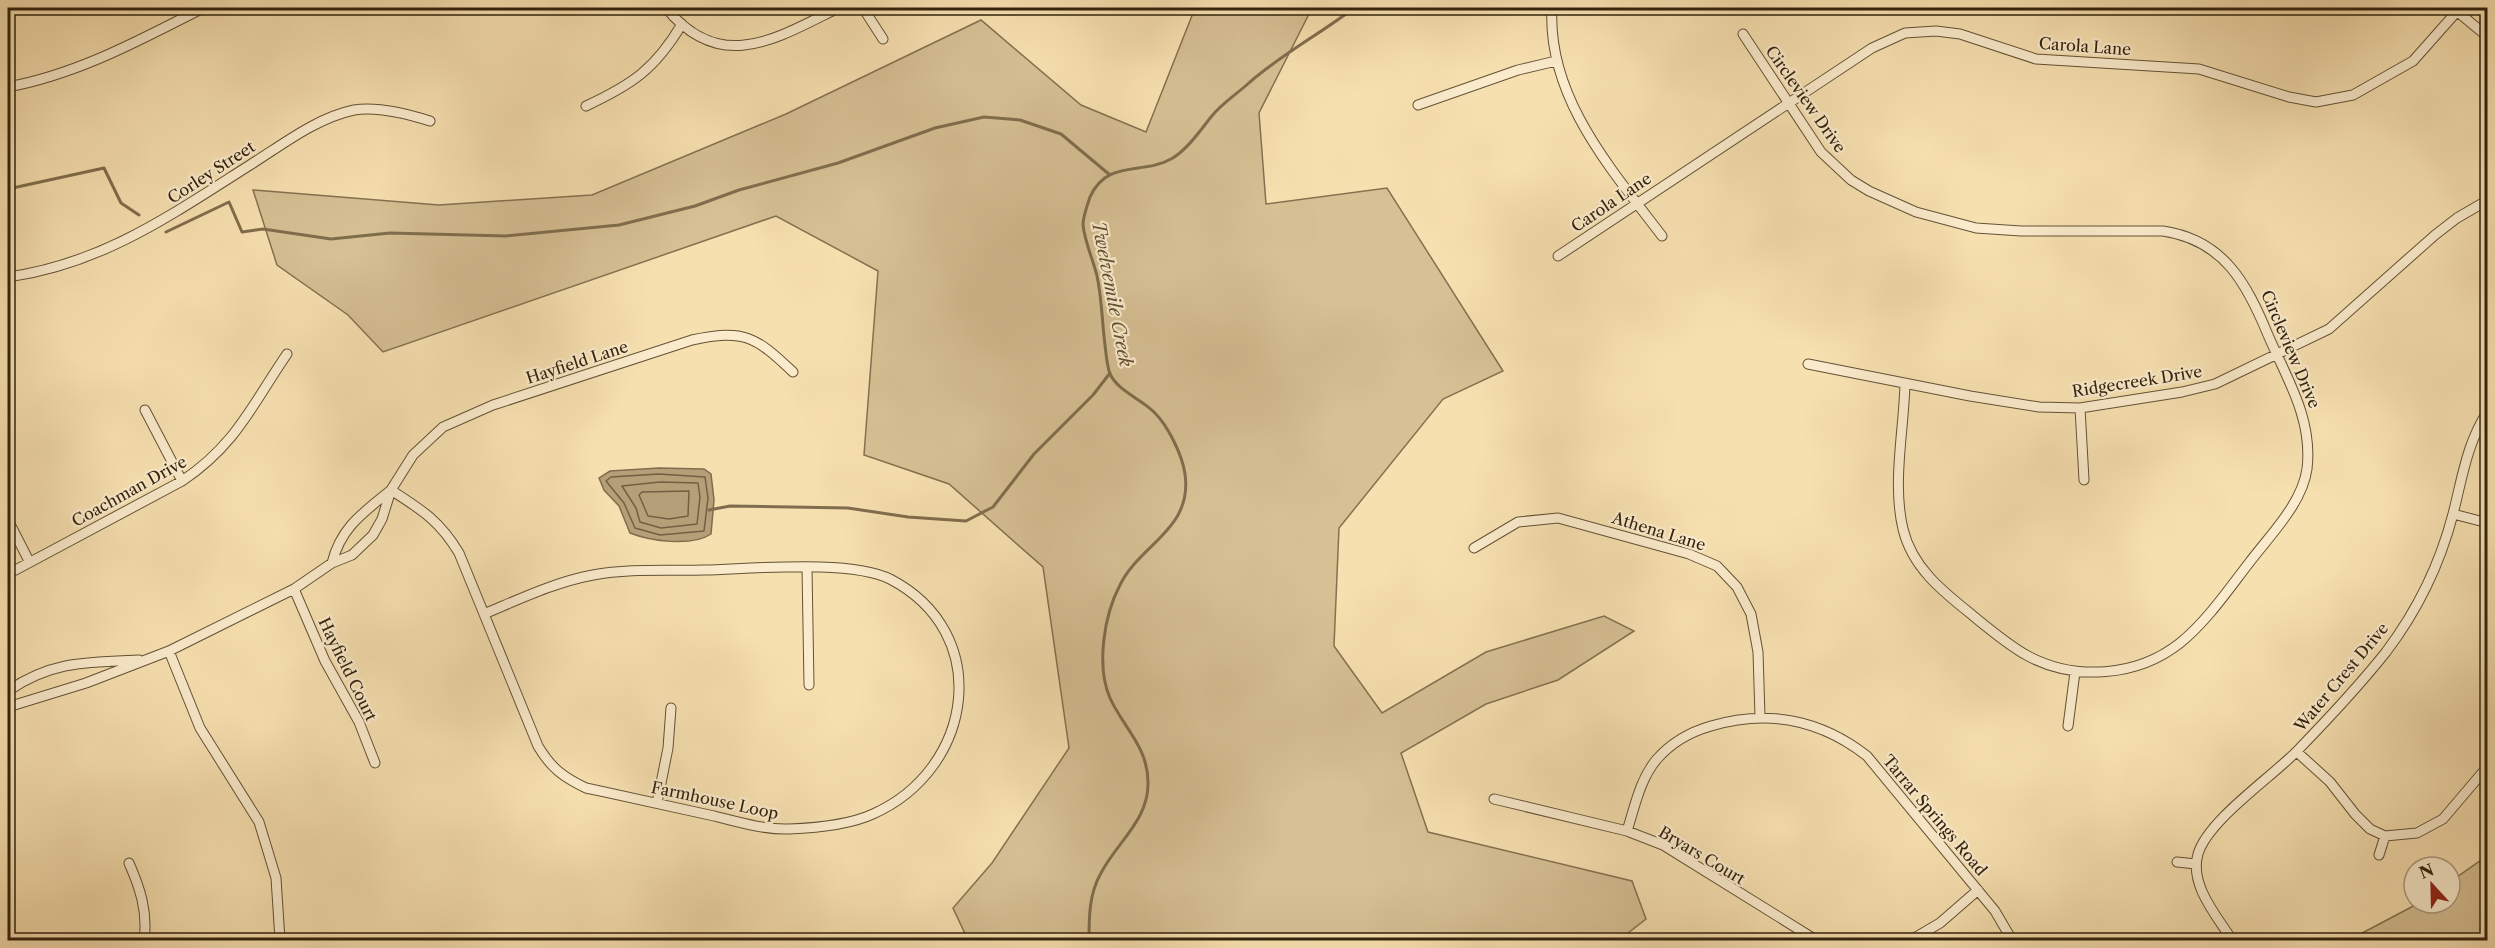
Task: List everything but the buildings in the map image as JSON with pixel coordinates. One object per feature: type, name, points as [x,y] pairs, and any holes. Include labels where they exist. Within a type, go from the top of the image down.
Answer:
[{"type":"street","points":[[8,87],[93,63],[203,8]]},
{"type":"street","points":[[666,8],[682,24],[715,41],[731,46],[753,46],[773,40],[838,8]]},
{"type":"street","points":[[863,8],[883,39]]},
{"type":"street","points":[[1552,8],[1556,61],[1564,88],[1581,122],[1662,236]]},
{"type":"street","points":[[2457,8],[2487,37]]},
{"type":"street","name":"Carola Lane","points":[[1558,256],[1872,48],[1896,36],[1925,30],[1960,34],[2036,58],[2199,69],[2289,97],[2316,102],[2343,98],[2372,86],[2413,62],[2457,8]]},
{"type":"street","points":[[586,106],[624,88],[642,76],[664,53],[682,24]]},
{"type":"street","name":"Circleview Drive","points":[[1743,34],[1787,104],[1821,152],[1851,180],[1916,212],[1945,222],[1998,231],[2163,231],[2193,239],[2219,256],[2247,287],[2299,402],[2307,430],[2305,477],[2288,510],[2220,601],[2181,642],[2166,653],[2131,667],[2093,673],[2075,672],[2027,655],[1982,623],[1930,580],[1910,548],[1903,530],[1898,493],[1905,383]]},
{"type":"street","points":[[1418,105],[1518,70],[1556,61]]},
{"type":"street","name":"Corley Street","points":[[8,277],[68,265],[138,235],[296,136],[339,114],[357,110],[386,111],[430,121]]},
{"type":"street","name":"Ridgecreek Drive","points":[[1808,364],[2016,404],[2080,408],[2182,392],[2215,384],[2329,330],[2435,235],[2457,218],[2487,200]]},
{"type":"street","name":"Hayfield Lane","points":[[8,707],[169,651],[294,589],[332,563],[352,555],[373,535],[382,519],[391,490],[413,455],[442,427],[493,405],[692,340],[738,334],[768,347],[793,372]]},
{"type":"street","name":"Coachman Drive","points":[[8,574],[182,481],[221,451],[287,354]]},
{"type":"street","points":[[2080,408],[2084,480]]},
{"type":"street","points":[[145,410],[182,481]]},
{"type":"street","name":"Water Crest Drive","points":[[2196,864],[2203,844],[2221,822],[2297,752],[2374,667],[2397,636],[2430,581],[2453,514],[2470,447],[2487,411]]},
{"type":"street","name":"Hayfield Lane","points":[[332,563],[337,543],[355,519],[391,490]]},
{"type":"street","name":"Farmhouse Loop","points":[[391,490],[429,514],[446,530],[459,553],[538,746],[550,766],[562,777],[586,788],[752,825],[786,830],[872,815],[892,804],[920,782],[935,765],[952,734],[959,712],[960,690],[957,668],[947,635],[934,615],[908,590],[888,578],[866,570],[807,568],[595,574],[556,584],[484,614]]},
{"type":"street","points":[[2453,514],[2487,523]]},
{"type":"street","name":"Athena Lane","points":[[1474,548],[1509,525],[1527,520],[1558,518],[1689,554],[1717,566],[1737,587],[1751,614],[1758,652],[1760,717]]},
{"type":"street","points":[[8,520],[29,561]]},
{"type":"street","points":[[807,568],[809,685]]},
{"type":"street","name":"Hayfield Court","points":[[294,589],[325,661],[358,722],[375,763]]},
{"type":"street","points":[[169,651],[200,728],[260,822],[276,878],[280,940]]},
{"type":"street","name":"Hayfield Lane","points":[[8,691],[24,680],[50,668],[86,663],[147,660]]},
{"type":"street","points":[[2068,726],[2075,672]]},
{"type":"street","points":[[657,803],[668,748],[671,708]]},
{"type":"street","name":"Tarrar Springs Road","points":[[1627,831],[1645,777],[1657,759],[1672,745],[1700,729],[1729,721],[1760,717],[1803,722],[1842,738],[1867,756],[1978,890],[2012,940]]},
{"type":"street","points":[[2297,752],[2330,782],[2370,829],[2385,836],[2417,833],[2444,819],[2487,766]]},
{"type":"street","name":"Bryars Court","points":[[1494,799],[1627,831],[1681,856],[1814,940]]},
{"type":"street","points":[[2379,855],[2385,836]]},
{"type":"street","points":[[2177,862],[2196,864],[2201,888],[2232,940]]},
{"type":"street","points":[[129,863],[140,889],[145,912],[144,940]]},
{"type":"street","points":[[1911,940],[1940,923],[1978,890]]},
{"type":"shaded area","points":[[1195,8],[1312,8],[1259,113],[1266,204],[1387,188],[1503,371],[1443,399],[1339,528],[1334,646],[1382,713],[1486,652],[1604,616],[1634,631],[1558,680],[1486,704],[1401,753],[1428,832],[1632,881],[1646,919],[1619,940],[968,940],[953,908],[992,863],[1069,748],[1043,567],[949,484],[864,455],[878,271],[776,216],[383,352],[348,315],[277,265],[253,190],[439,205],[592,195],[786,114],[981,20],[1081,105],[1146,132]]},
{"type":"shaded area","points":[[2487,856],[2487,940],[2349,940],[2402,912],[2402,915],[2462,915],[2462,874]]},
{"type":"water","points":[[659,468],[704,469],[711,474],[714,500],[711,534],[682,542],[648,538],[630,533],[619,506],[604,490],[599,478],[610,471]]},
{"type":"waterway","name":"Twelvemile Creek","points":[[1089,940],[1090,906],[1094,889],[1108,862],[1138,819],[1147,796],[1148,782],[1144,758],[1115,708],[1106,685],[1103,671],[1106,626],[1114,597],[1120,585],[1140,558],[1163,535],[1181,509],[1185,493],[1185,474],[1174,441],[1164,425],[1154,412],[1119,386],[1110,374],[1099,285],[1083,225],[1085,211],[1097,185],[1106,177],[1116,172],[1160,164],[1177,155],[1229,99],[1275,62],[1354,8]]},
{"type":"waterway","points":[[166,232],[229,202],[242,232],[263,229],[331,239],[390,233],[506,236],[619,225],[695,206],[739,190],[838,163],[935,128],[984,117],[1020,120],[1061,134],[1110,175]]},
{"type":"waterway","points":[[8,189],[104,168],[121,203],[139,215]]},
{"type":"waterway","points":[[709,510],[730,506],[848,508],[908,517],[966,521],[993,507],[1034,454],[1093,395],[1110,373]]}]
